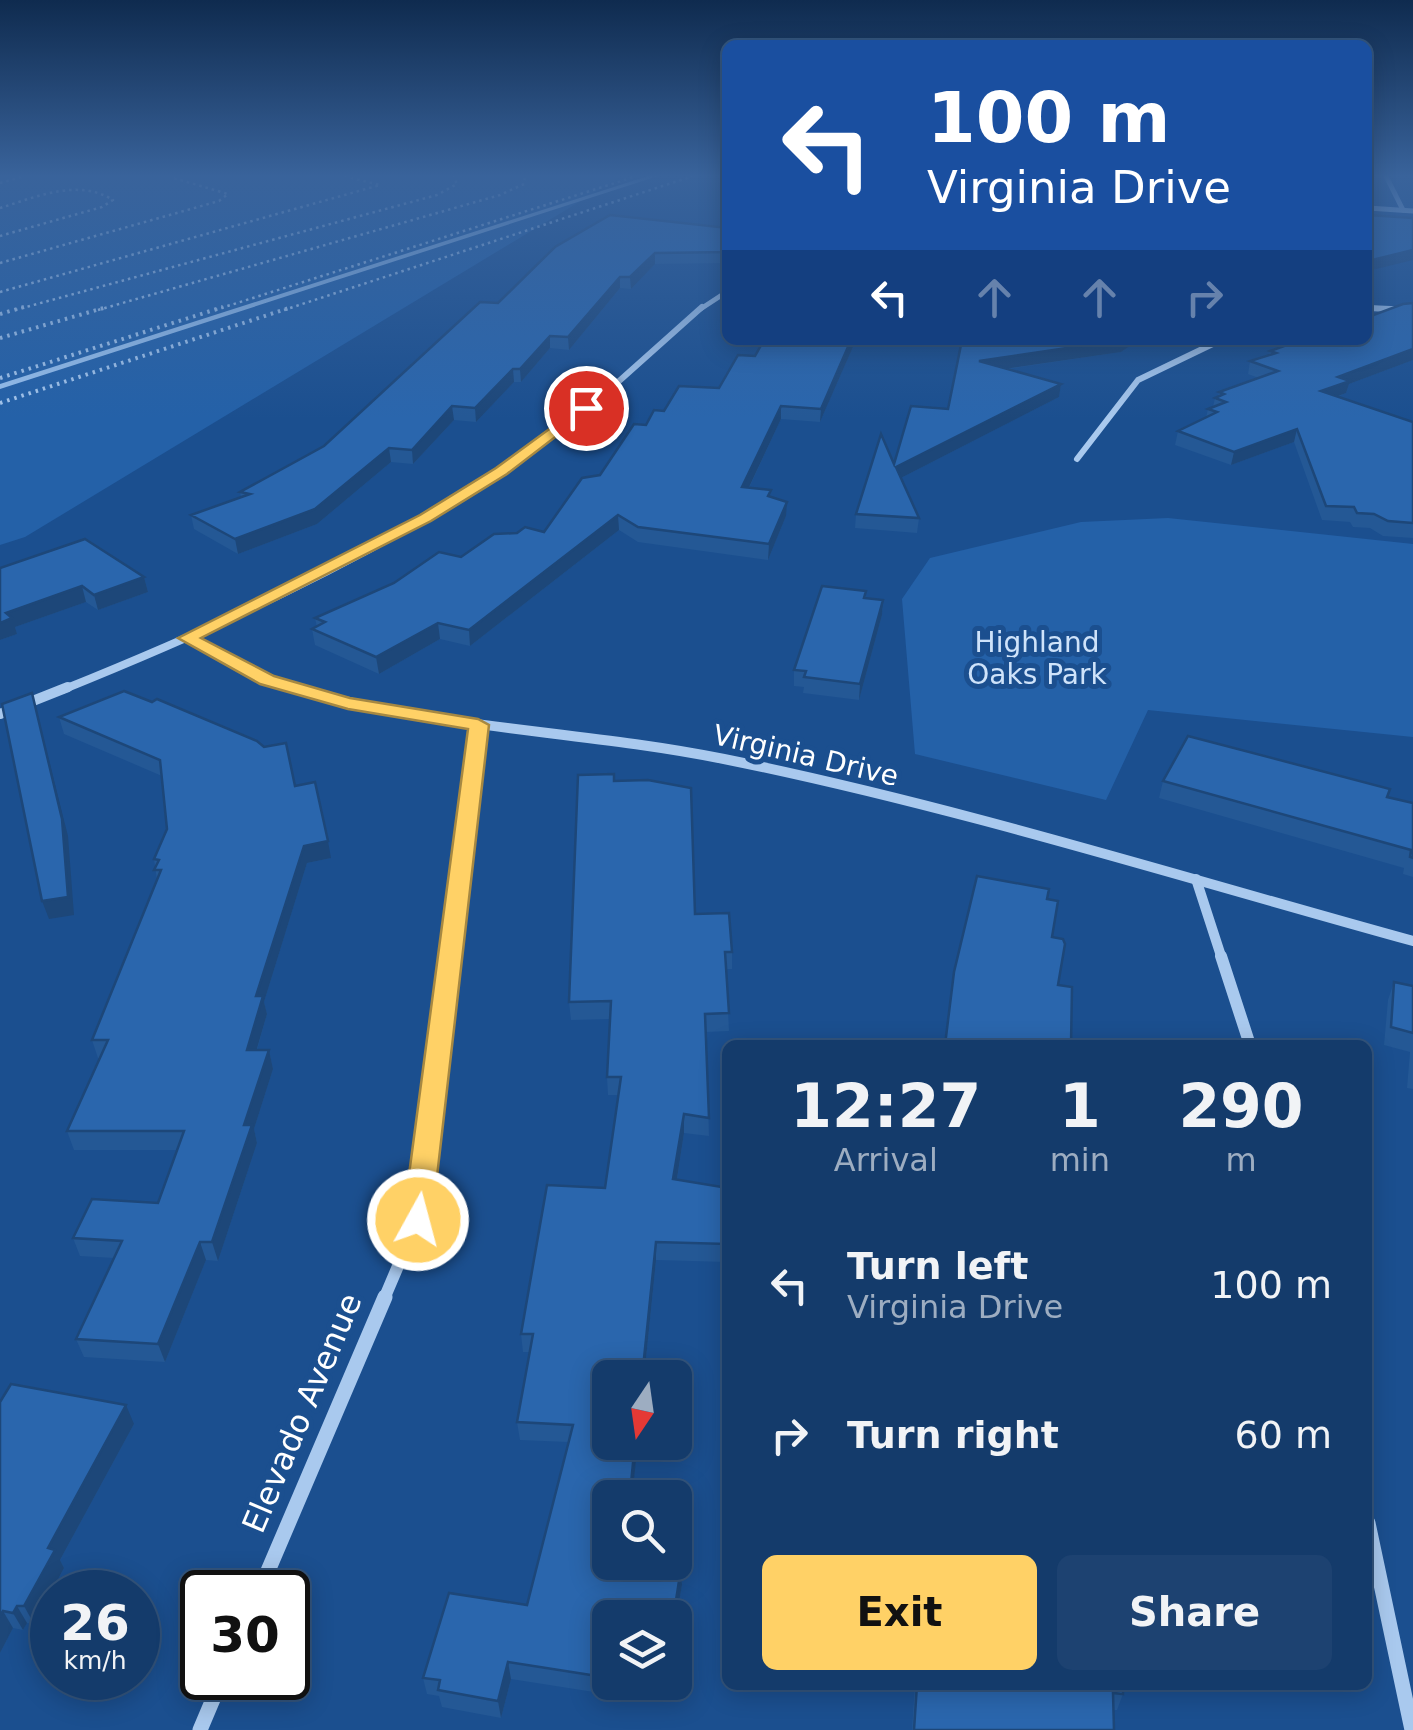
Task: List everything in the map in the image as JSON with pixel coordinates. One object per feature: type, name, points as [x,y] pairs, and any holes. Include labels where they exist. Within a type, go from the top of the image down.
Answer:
[{"type":"street","points":[[0,714],[187,638],[347,560],[502,471],[613,387],[678,325],[722,295]]},
{"type":"street","points":[[1372,308],[1413,310]]},
{"type":"street","points":[[1077,458],[1138,380],[1211,345]]},
{"type":"street","name":"Virginia Drive","points":[[187,638],[267,680],[348,704],[478,725],[665,747],[837,782],[1413,941]]},
{"type":"street","name":"Elevado Avenue","points":[[267,1570],[418,1220],[478,725]]},
{"type":"street","points":[[1196,879],[1248,1040]]},
{"type":"street","points":[[1372,1542],[1412,1730]]},
{"type":"street","points":[[200,1730],[213,1700]]},
{"type":"path","points":[[0,292],[124,257]]},
{"type":"path","points":[[0,314],[210,257]]},
{"type":"path","points":[[0,338],[284,257]]},
{"type":"path","points":[[0,378],[382,257]]},
{"type":"path","points":[[0,403],[446,257]]},
{"type":"green space","points":[[0,257],[488,257],[25,537],[0,545]]},
{"type":"green space","name":"Highland Oaks Park","points":[[1168,518],[1413,544],[1413,737],[1148,710],[1106,800],[915,754],[902,599],[930,558],[1081,522]]},
{"type":"building","points":[[545,257],[651,257],[630,277],[620,277],[568,337],[550,336],[520,369],[513,369],[475,408],[452,406],[412,450],[389,448],[315,509],[235,539],[191,515],[250,494],[240,492],[324,446],[480,302],[498,303]]},
{"type":"building","points":[[1413,303],[1413,349],[1338,377],[1350,381],[1321,391],[1413,422],[1413,523],[1357,513],[1354,507],[1326,506],[1297,429],[1234,452],[1178,431],[1217,412],[1208,409],[1226,402],[1215,398],[1224,394],[1219,392],[1278,371],[1250,361],[1276,353],[1270,351],[1287,345],[1372,345],[1372,316]]},
{"type":"building","points":[[761,345],[849,345],[821,409],[781,406],[742,487],[771,490],[768,496],[787,502],[769,544],[638,527],[618,515],[469,630],[438,623],[376,657],[312,629],[325,622],[315,618],[394,583],[439,552],[461,557],[494,534],[517,533],[525,527],[544,532],[582,478],[600,475],[634,424],[646,425],[654,410],[664,411],[679,386],[719,388],[738,355],[755,356]]},
{"type":"building","points":[[961,345],[1087,345],[979,361],[1061,384],[896,467],[919,518],[856,514],[881,434],[894,464],[911,406],[948,409]]},
{"type":"building","points":[[85,539],[144,577],[94,595],[82,586],[6,613],[12,618],[0,623],[0,568]]},
{"type":"building","points":[[822,586],[866,591],[864,598],[883,600],[860,684],[804,677],[806,671],[794,670]]},
{"type":"building","points":[[124,691],[152,702],[157,699],[264,747],[286,743],[295,786],[315,782],[328,841],[304,846],[256,996],[263,996],[247,1050],[269,1050],[244,1125],[252,1125],[212,1242],[200,1242],[158,1344],[76,1339],[122,1241],[73,1238],[92,1199],[158,1203],[184,1131],[67,1131],[108,1040],[92,1040],[161,870],[154,870],[159,860],[154,859],[167,829],[160,760],[59,717]]},
{"type":"building","points":[[32,693],[62,819],[68,897],[42,901],[2,704]]},
{"type":"building","points":[[1188,736],[1390,789],[1387,797],[1413,803],[1413,858],[1411,850],[1163,781]]},
{"type":"building","points":[[614,774],[614,781],[648,780],[691,788],[695,914],[729,913],[732,952],[725,952],[729,1013],[705,1014],[709,1118],[684,1114],[673,1179],[722,1187],[722,1244],[656,1242],[644,1360],[592,1360],[592,1460],[633,1460],[631,1480],[592,1480],[592,1580],[679,1580],[676,1600],[592,1600],[592,1675],[508,1662],[498,1701],[438,1690],[440,1680],[423,1678],[449,1593],[527,1605],[573,1425],[517,1422],[533,1334],[521,1334],[547,1185],[605,1188],[621,1077],[607,1077],[611,1001],[569,1002],[578,775]]},
{"type":"building","points":[[977,876],[1049,889],[1047,899],[1058,901],[1052,937],[1063,939],[1065,944],[1058,985],[1072,987],[1071,1040],[946,1040],[954,972]]},
{"type":"building","points":[[1394,982],[1413,986],[1413,1033],[1391,1027]]},
{"type":"building","points":[[11,1384],[126,1405],[48,1548],[55,1550],[44,1570],[30,1570],[30,1595],[24,1606],[17,1606],[13,1613],[3,1611],[0,1617],[0,1402]]},
{"type":"building","points":[[917,1690],[1123,1690],[1123,1694],[1113,1693],[1114,1730],[914,1730]]},
{"type":"waterway","points":[[0,387],[404,257]]},
{"type":"route","points":[[418,1220],[478,725],[348,704],[267,680],[187,638],[426,518],[502,471],[586,408]]}]
